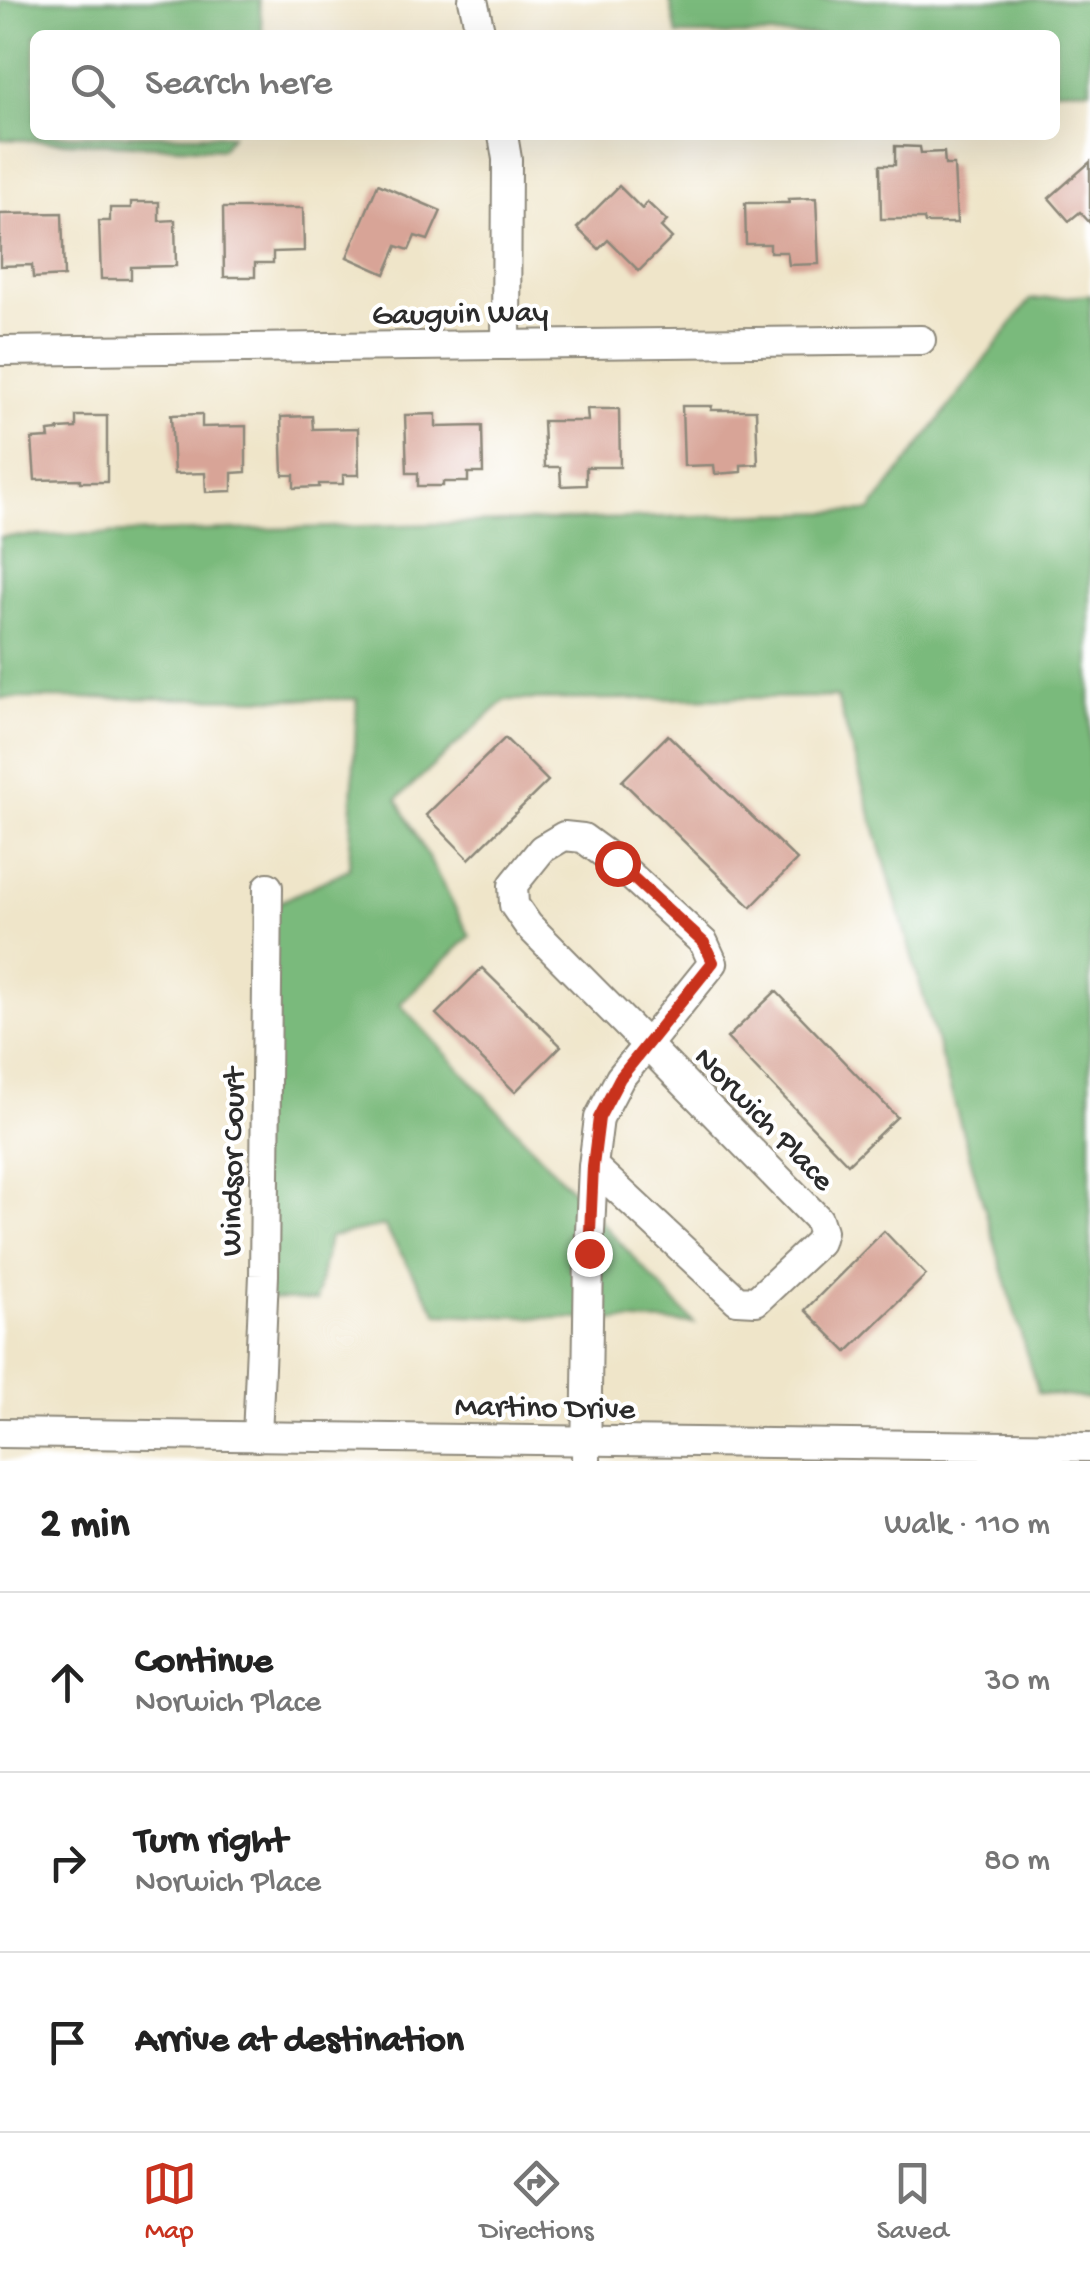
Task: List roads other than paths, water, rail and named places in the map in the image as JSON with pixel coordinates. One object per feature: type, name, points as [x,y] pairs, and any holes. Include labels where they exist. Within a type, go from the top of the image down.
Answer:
[{"type":"street","points":[[473,0],[480,30]]},
{"type":"street","points":[[504,140],[506,345]]},
{"type":"street","name":"Gauguin Way","points":[[0,351],[921,340]]},
{"type":"street","name":"Norwich Place","points":[[586,1450],[589,1253],[593,1166],[599,1118],[620,1078],[647,1045],[713,962],[704,943],[617,863],[582,838],[564,836],[542,849],[513,886],[514,905],[528,926],[647,1045],[818,1220],[822,1231],[819,1242],[756,1301],[737,1300],[593,1166]]},
{"type":"street","name":"Windsor Court","points":[[257,1437],[264,1275],[268,887]]},
{"type":"street","name":"Martino Drive","points":[[0,1433],[257,1437],[586,1450],[1090,1446]]}]
